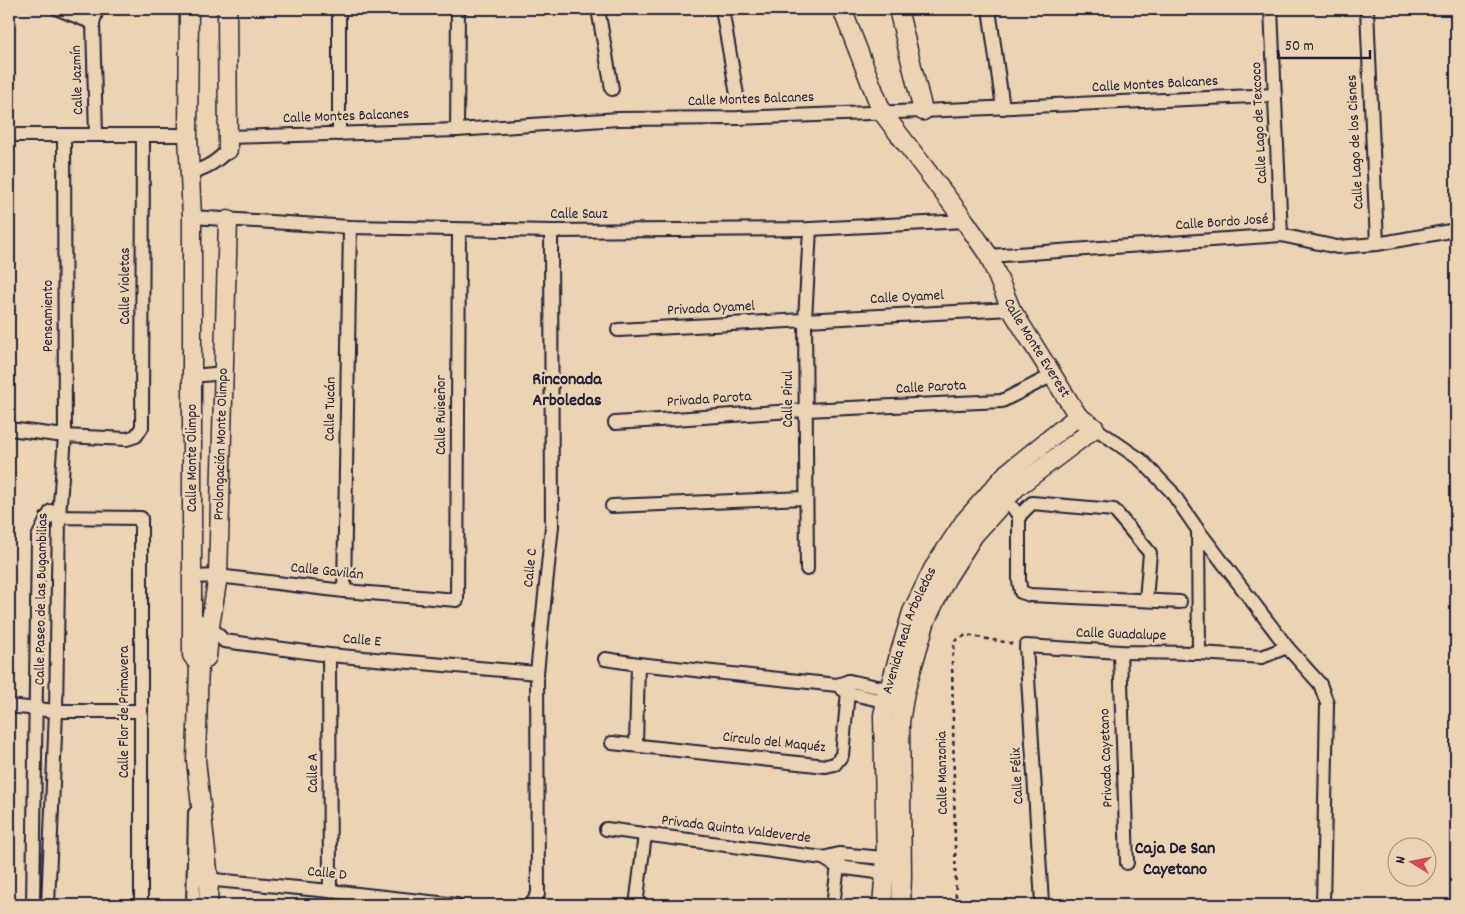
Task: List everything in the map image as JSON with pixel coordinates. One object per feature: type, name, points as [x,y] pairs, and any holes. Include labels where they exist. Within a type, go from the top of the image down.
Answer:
[{"type":"main road","name":"Calle Monte Olimpo","points":[[189,9],[188,136],[192,218],[192,656],[199,665],[196,760],[201,879]]},
{"type":"main road","points":[[227,9],[228,144]]},
{"type":"main road","name":"Calle Monte Everest","points":[[842,9],[882,112],[966,221],[989,256],[1011,309],[1078,416],[1095,428]]},
{"type":"main road","points":[[898,9],[923,111]]},
{"type":"main road","name":"Prolongación Monte Olimpo","points":[[199,665],[207,657],[218,576],[228,220]]},
{"type":"main road","name":"Avenida Real Arboledas","points":[[882,905],[894,866],[883,716],[895,697],[912,612],[933,569],[964,522],[1006,486],[1078,416]]},
{"type":"main road","points":[[1006,486],[1095,428]]},
{"type":"main road","points":[[894,866],[901,905]]},
{"type":"main road","points":[[201,879],[208,905]]},
{"type":"street","points":[[58,9],[93,23]]},
{"type":"street","name":"Calle Jazmín","points":[[96,136],[93,23],[97,9]]},
{"type":"street","points":[[339,9],[339,134]]},
{"type":"street","points":[[457,130],[458,9]]},
{"type":"street","points":[[598,9],[612,89]]},
{"type":"street","points":[[722,9],[737,95]]},
{"type":"street","points":[[989,9],[1003,108]]},
{"type":"street","name":"Calle Lago de Texcoco","points":[[1271,9],[1281,235]]},
{"type":"street","name":"Calle Lago de los Cisnes","points":[[1367,9],[1377,244]]},
{"type":"street","name":"Calle Montes Balcanes","points":[[228,144],[339,134],[457,130],[618,120],[738,118],[1003,108],[1275,95]]},
{"type":"street","points":[[9,135],[188,136]]},
{"type":"street","name":"Pensamiento","points":[[61,497],[65,436],[64,135]]},
{"type":"street","name":"Calle Violetas","points":[[65,436],[127,439],[136,436],[142,427],[143,136]]},
{"type":"street","points":[[190,172],[203,170],[216,161],[228,144]]},
{"type":"street","name":"Calle Sauz","points":[[192,218],[350,227],[551,232],[810,229],[966,221]]},
{"type":"street","name":"Calle Tucán","points":[[344,592],[350,227]]},
{"type":"street","name":"Calle Pirul","points":[[806,570],[805,320],[810,229]]},
{"type":"street","name":"Calle Ruiseñor","points":[[457,600],[459,230]]},
{"type":"street","name":"Calle Bordo José","points":[[989,256],[1281,235],[1336,247],[1377,244],[1456,230]]},
{"type":"street","name":"Calle C","points":[[531,905],[538,894],[537,673],[552,526],[551,232]]},
{"type":"street","name":"Calle Oyamel","points":[[805,320],[1011,309]]},
{"type":"street","name":"Privada Oyamel","points":[[618,330],[805,320]]},
{"type":"street","points":[[192,376],[224,373]]},
{"type":"street","name":"Calle Parota","points":[[806,410],[1002,400],[1053,376]]},
{"type":"street","name":"Privada Parota","points":[[614,424],[806,410]]},
{"type":"street","name":"Calle Monte Everest","points":[[1095,428],[1141,460],[1171,491],[1198,530],[1287,647],[1320,684],[1326,703],[1323,905]]},
{"type":"street","points":[[9,429],[65,436]]},
{"type":"street","points":[[1006,486],[1032,503],[1114,510],[1150,552],[1146,599]]},
{"type":"street","points":[[1006,486],[1019,516],[1021,592],[1030,595],[1180,602]]},
{"type":"street","name":"Calle Paseo de las Bugambilias","points":[[33,905],[38,537],[53,517],[61,497]]},
{"type":"street","points":[[612,506],[806,498]]},
{"type":"street","points":[[1019,516],[1032,503]]},
{"type":"street","name":"Calle Paseo de las Bugambilias","points":[[48,905],[56,711],[53,517]]},
{"type":"street","name":"Calle Flor de Primavera","points":[[53,517],[141,518],[141,905]]},
{"type":"street","points":[[1198,530],[1199,653]]},
{"type":"street","name":"Calle Gavilán","points":[[193,576],[218,576],[344,592],[457,600]]},
{"type":"street","name":"Calle E","points":[[193,617],[210,626],[224,641],[329,655],[537,673]]},
{"type":"street","name":"Calle Guadalupe","points":[[1026,646],[1120,652],[1199,653],[1262,657],[1287,647]]},
{"type":"street","name":"Calle Félix","points":[[1026,646],[1042,904]]},
{"type":"street","name":"Privada Cayetano","points":[[1120,652],[1127,863]]},
{"type":"street","name":"Calle A","points":[[329,655],[330,890]]},
{"type":"street","points":[[606,660],[837,685],[895,697]]},
{"type":"street","points":[[636,744],[638,664]]},
{"type":"street","name":"Circulo del Maquéz","points":[[612,743],[636,744],[826,766],[835,764],[842,755],[849,687]]},
{"type":"street","points":[[9,706],[56,711],[141,711]]},
{"type":"street","name":"Privada Quinta Valdeverde","points":[[606,829],[894,866]]},
{"type":"street","name":"Privada Quinta Valdeverde","points":[[636,905],[645,835]]},
{"type":"street","points":[[833,905],[838,860]]},
{"type":"street","points":[[193,905],[201,879]]},
{"type":"street","name":"Calle D","points":[[201,879],[330,890],[457,905]]},
{"type":"path","name":"Calle Manzonia","points":[[956,905],[952,660],[955,641],[966,635],[1026,646]]},
{"type":"district","name":"Rinconada Arboledas","points":[[567,390]]},
{"type":"district","name":"Caja De San Cayetano","points":[[1175,860]]}]
